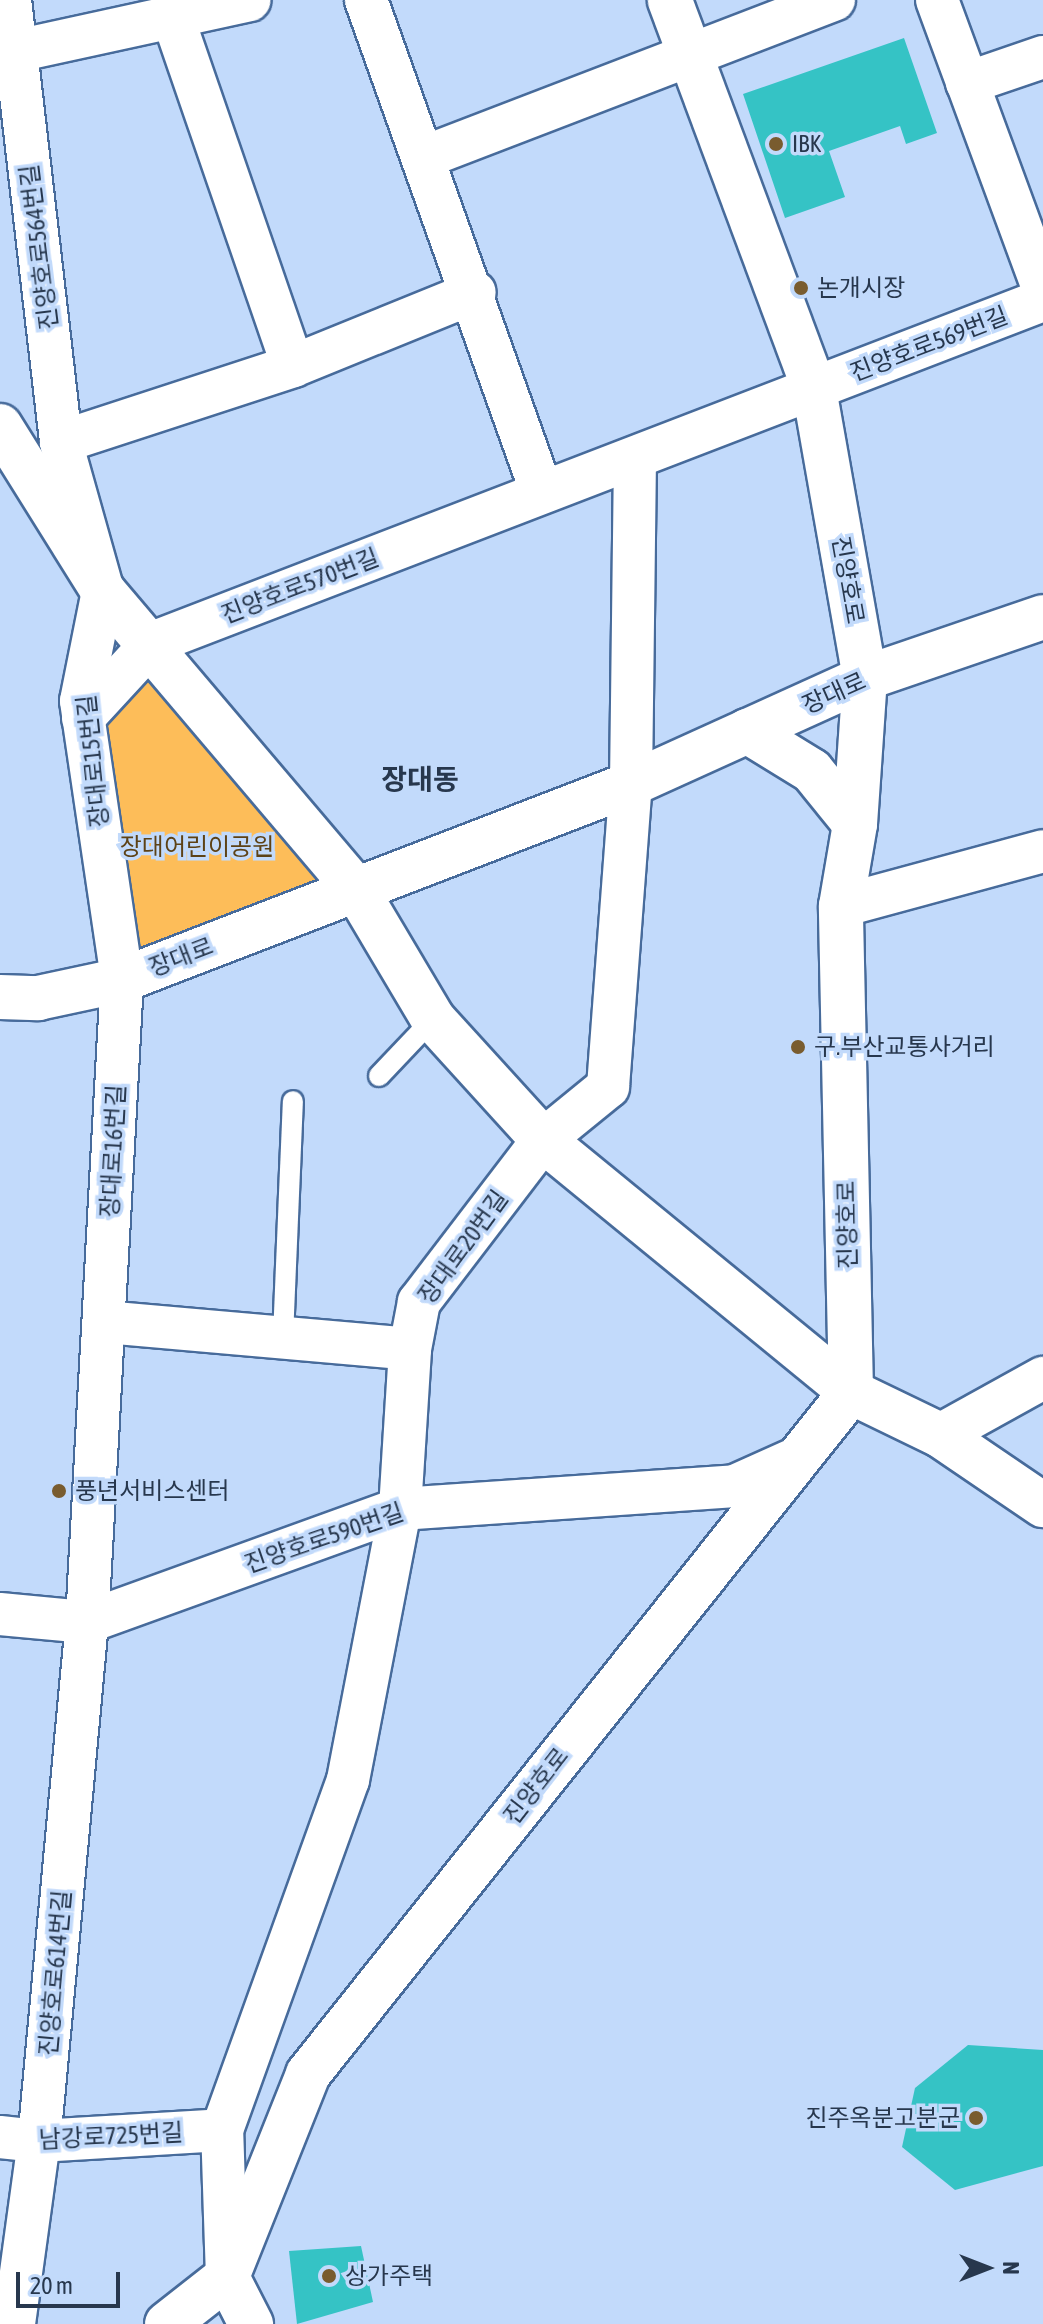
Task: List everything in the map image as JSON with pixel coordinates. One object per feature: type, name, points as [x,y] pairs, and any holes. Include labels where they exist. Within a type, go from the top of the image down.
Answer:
[{"type":"street","name":"진양호로564번길","points":[[10,0],[61,442],[103,591]]},
{"type":"street","points":[[16,51],[249,0]]},
{"type":"street","points":[[366,0],[427,156],[542,493]]},
{"type":"street","name":"진양호로","points":[[227,2277],[308,2074],[851,1392],[841,906],[855,824],[865,678],[814,388],[670,0]]},
{"type":"street","points":[[427,156],[834,0]]},
{"type":"street","points":[[937,0],[1043,288]]},
{"type":"street","points":[[172,15],[293,366]]},
{"type":"street","points":[[967,83],[1043,57]]},
{"type":"street","points":[[61,442],[293,366],[475,292]]},
{"type":"street","name":"진양호로569번길","points":[[814,388],[1043,300]]},
{"type":"street","name":"진양호로570번길","points":[[83,718],[152,643],[814,388]]},
{"type":"street","points":[[7,450],[103,591],[152,643],[357,891],[433,1019],[543,1140],[851,1392],[940,1435],[1043,1505]]},
{"type":"street","points":[[543,1140],[608,1087],[631,784],[635,459]]},
{"type":"street","name":"장대로15번길","points":[[103,591],[83,718],[122,980]]},
{"type":"street","name":"장대로","points":[[0,997],[38,998],[122,980],[631,784],[865,678],[1043,617]]},
{"type":"street","points":[[747,731],[812,771],[855,824]]},
{"type":"street","points":[[841,906],[1043,851]]},
{"type":"street","name":"장대로16번길","points":[[87,1622],[122,980]]},
{"type":"street","name":"장대로20번길","points":[[400,1509],[410,1349],[419,1302],[543,1140]]},
{"type":"street","points":[[104,1322],[410,1349]]},
{"type":"street","points":[[940,1435],[1043,1378]]},
{"type":"street","name":"진양호로590번길","points":[[0,1614],[87,1622],[400,1509],[735,1486],[795,1459]]},
{"type":"street","points":[[251,2324],[227,2277],[222,2130],[348,1780],[400,1509]]},
{"type":"street","name":"진양호로614번길","points":[[14,2324],[20,2139],[87,1622]]},
{"type":"street","name":"남강로725번길","points":[[20,2139],[222,2130]]},
{"type":"street","points":[[167,2324],[227,2277]]},
{"type":"lane","points":[[379,1076],[433,1019]]},
{"type":"lane","points":[[283,1337],[293,1101]]},
{"type":"green space","name":"장대어린이공원","points":[[152,643],[357,891],[122,980],[83,718]]},
{"type":"building","points":[[904,38],[937,133],[906,144],[900,126],[829,151],[845,197],[785,218],[743,94]]},
{"type":"building","name":"진주옥분고분군","points":[[968,2045],[1043,2050],[1043,2166],[955,2190],[902,2147],[915,2088]]},
{"type":"building","name":"상가주택","points":[[361,2246],[373,2302],[297,2324],[289,2251]]},
{"type":"place","name":"IBK","points":[[776,144]]},
{"type":"place","name":"논개시장","points":[[801,288]]},
{"type":"place","name":"구.부산교통사거리","points":[[798,1047]]},
{"type":"place","name":"풍년서비스센터","points":[[59,1491]]},
{"type":"place","name":"진주옥분고분군","points":[[976,2118]]},
{"type":"place","name":"상가주택","points":[[329,2276]]},
{"type":"district","name":"장대동","points":[[420,779]]}]
